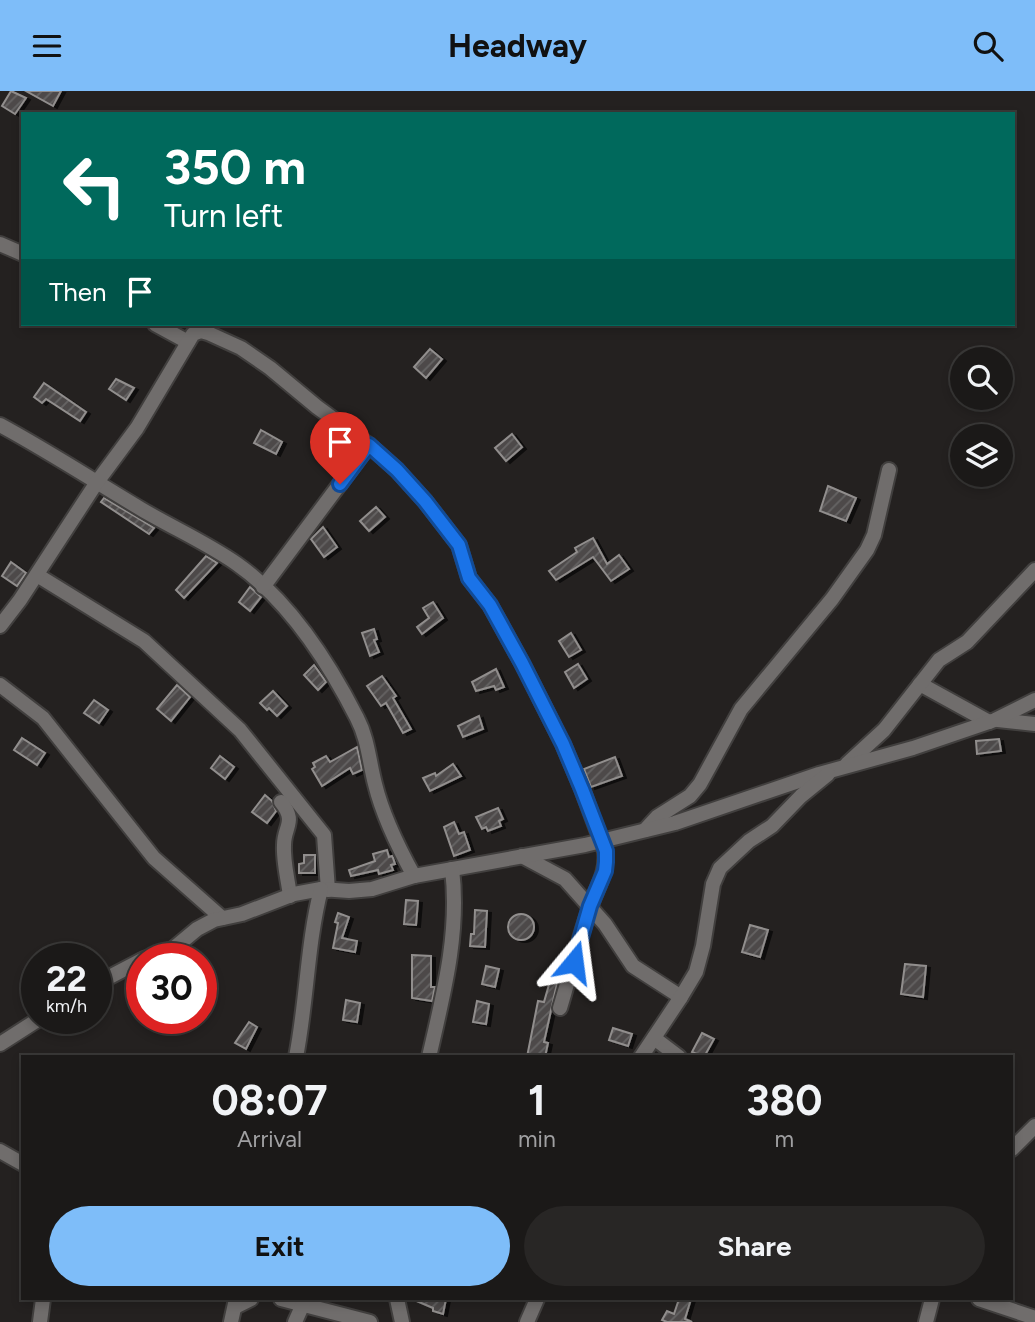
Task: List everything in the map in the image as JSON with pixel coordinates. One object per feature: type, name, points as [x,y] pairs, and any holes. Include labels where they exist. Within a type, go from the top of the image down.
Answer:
[{"type":"street","points":[[0,244],[21,253]]},
{"type":"street","points":[[159,326],[188,342]]},
{"type":"street","points":[[0,626],[37,575],[97,482],[137,428],[193,334],[201,331],[241,348],[369,445],[397,470],[425,501],[459,545],[469,578],[490,605],[563,744],[606,851],[605,871],[590,906],[560,1009]]},
{"type":"street","points":[[0,425],[239,565],[301,627],[356,716],[367,744],[374,783],[385,816],[398,848],[414,876]]},
{"type":"street","points":[[263,587],[369,445]]},
{"type":"street","points":[[645,831],[657,817],[690,796],[700,784],[741,709],[832,599],[867,551],[874,535],[889,470]]},
{"type":"street","points":[[642,1055],[681,997],[700,960],[713,884],[720,868],[748,841],[772,827],[801,796],[884,730],[939,660],[967,642],[1035,570]]},
{"type":"street","points":[[37,575],[144,641],[240,730],[324,835],[325,889],[314,924],[296,1055]]},
{"type":"street","points":[[920,684],[992,721],[1035,724]]},
{"type":"street","points":[[0,685],[43,718],[154,858],[222,918]]},
{"type":"street","points":[[180,943],[204,924],[290,896],[325,889],[360,891],[414,876],[600,841],[685,820],[738,800],[914,748],[992,721],[1035,701]]},
{"type":"street","points":[[281,802],[287,810],[290,827],[283,843],[290,896]]},
{"type":"street","points":[[522,856],[565,879],[590,906],[633,966],[681,997]]},
{"type":"street","points":[[429,1055],[442,1003],[454,919],[452,869]]},
{"type":"street","points":[[0,1044],[21,1031]]},
{"type":"street","points":[[654,1038],[676,1055]]},
{"type":"street","points":[[1013,1148],[1035,1126]]},
{"type":"street","points":[[0,1150],[21,1163]]},
{"type":"street","points":[[40,1322],[43,1300]]},
{"type":"street","points":[[285,1300],[370,1322]]},
{"type":"street","points":[[397,1300],[402,1322]]},
{"type":"street","points":[[527,1322],[537,1300]]},
{"type":"street","points":[[926,1322],[932,1300]]},
{"type":"street","points":[[982,1300],[1035,1318]]},
{"type":"street","points":[[231,1322],[236,1303]]},
{"type":"street","points":[[295,1322],[303,1304]]},
{"type":"building","points":[[11,91],[26,98],[15,114],[2,106]]},
{"type":"building","points":[[26,91],[61,91],[53,106]]},
{"type":"building","points":[[430,349],[442,359],[426,378],[414,367]]},
{"type":"building","points":[[116,379],[134,388],[126,400],[109,389]]},
{"type":"building","points":[[44,383],[86,412],[80,421],[46,399],[42,403],[34,397]]},
{"type":"building","points":[[261,430],[282,442],[276,454],[254,443]]},
{"type":"building","points":[[512,434],[522,447],[506,461],[495,448]]},
{"type":"building","points":[[828,486],[856,498],[846,521],[820,511]]},
{"type":"building","points":[[104,498],[154,528],[149,534],[101,502]]},
{"type":"building","points":[[376,507],[385,517],[369,531],[360,521]]},
{"type":"building","points":[[323,527],[337,547],[324,557],[311,539]]},
{"type":"building","points":[[593,538],[607,564],[619,555],[629,569],[611,581],[593,557],[556,580],[549,571],[577,552],[575,548]]},
{"type":"building","points":[[206,556],[217,563],[184,598],[176,590]]},
{"type":"building","points":[[11,562],[26,573],[17,586],[2,576]]},
{"type":"building","points":[[250,587],[261,597],[250,611],[239,602]]},
{"type":"building","points":[[433,602],[443,618],[422,634],[417,627],[429,618],[423,608]]},
{"type":"building","points":[[374,629],[377,639],[374,640],[379,652],[370,656],[362,633]]},
{"type":"building","points":[[571,633],[581,650],[569,657],[559,641]]},
{"type":"building","points":[[578,664],[587,679],[574,688],[565,672]]},
{"type":"building","points":[[314,665],[326,682],[318,690],[304,675]]},
{"type":"building","points":[[496,669],[504,687],[496,690],[494,686],[476,691],[472,682]]},
{"type":"building","points":[[382,676],[396,696],[393,698],[411,729],[403,733],[386,703],[381,706],[367,686]]},
{"type":"building","points":[[177,685],[190,697],[171,721],[157,709]]},
{"type":"building","points":[[273,691],[287,706],[277,716],[260,703]]},
{"type":"building","points":[[94,700],[108,710],[99,723],[84,713]]},
{"type":"building","points":[[479,716],[483,729],[463,737],[458,726]]},
{"type":"building","points":[[22,738],[45,753],[37,765],[14,750]]},
{"type":"building","points":[[999,739],[1001,751],[977,754],[976,741]]},
{"type":"building","points":[[357,747],[362,770],[353,774],[350,768],[322,786],[312,769],[315,767],[313,763],[326,756],[330,762]]},
{"type":"building","points":[[220,756],[234,767],[225,779],[211,768]]},
{"type":"building","points":[[615,757],[622,776],[591,787],[584,769]]},
{"type":"building","points":[[453,764],[461,776],[430,791],[423,778],[435,773],[436,776]]},
{"type":"building","points":[[265,795],[272,801],[276,811],[267,823],[252,812]]},
{"type":"building","points":[[498,808],[503,819],[499,821],[501,826],[488,831],[486,827],[482,829],[476,817]]},
{"type":"building","points":[[454,822],[459,834],[464,832],[470,850],[454,856],[444,827]]},
{"type":"building","points":[[387,850],[395,864],[391,865],[393,870],[379,874],[378,870],[351,876],[349,870],[375,861],[373,854]]},
{"type":"building","points":[[304,855],[315,855],[315,873],[299,873],[299,864],[304,863]]},
{"type":"building","points":[[406,900],[418,901],[416,925],[404,924]]},
{"type":"building","points":[[475,910],[487,911],[485,947],[470,946],[471,934],[474,934]]},
{"type":"building","points":[[338,913],[349,917],[342,938],[357,941],[355,952],[333,948]]},
{"type":"building","points":[[521,914],[530,918],[534,927],[530,936],[521,940],[512,936],[508,927],[512,918]]},
{"type":"building","points":[[750,925],[768,930],[760,957],[742,952]]},
{"type":"building","points":[[412,955],[431,956],[431,987],[435,987],[432,1001],[412,998]]},
{"type":"building","points":[[905,964],[926,966],[923,997],[901,994]]},
{"type":"building","points":[[486,966],[499,969],[495,987],[482,984]]},
{"type":"building","points":[[552,974],[557,974],[544,1042],[548,1043],[545,1055],[527,1055],[538,1001],[544,1002]]},
{"type":"building","points":[[346,1000],[360,1003],[357,1022],[343,1020]]},
{"type":"building","points":[[477,1001],[489,1004],[486,1024],[473,1022]]},
{"type":"building","points":[[249,1022],[257,1027],[246,1049],[235,1043]]},
{"type":"building","points":[[613,1028],[632,1034],[628,1046],[609,1040]]},
{"type":"building","points":[[702,1033],[714,1039],[705,1055],[692,1052]]},
{"type":"building","points":[[414,1300],[446,1300],[443,1314],[433,1311],[433,1308]]},
{"type":"building","points":[[679,1300],[691,1300],[685,1319],[692,1322],[662,1320],[667,1311],[674,1314]]},
{"type":"route","points":[[340,484],[369,445],[397,470],[425,501],[459,545],[469,578],[490,605],[563,744],[606,851],[605,871],[590,906],[574,962]]}]
